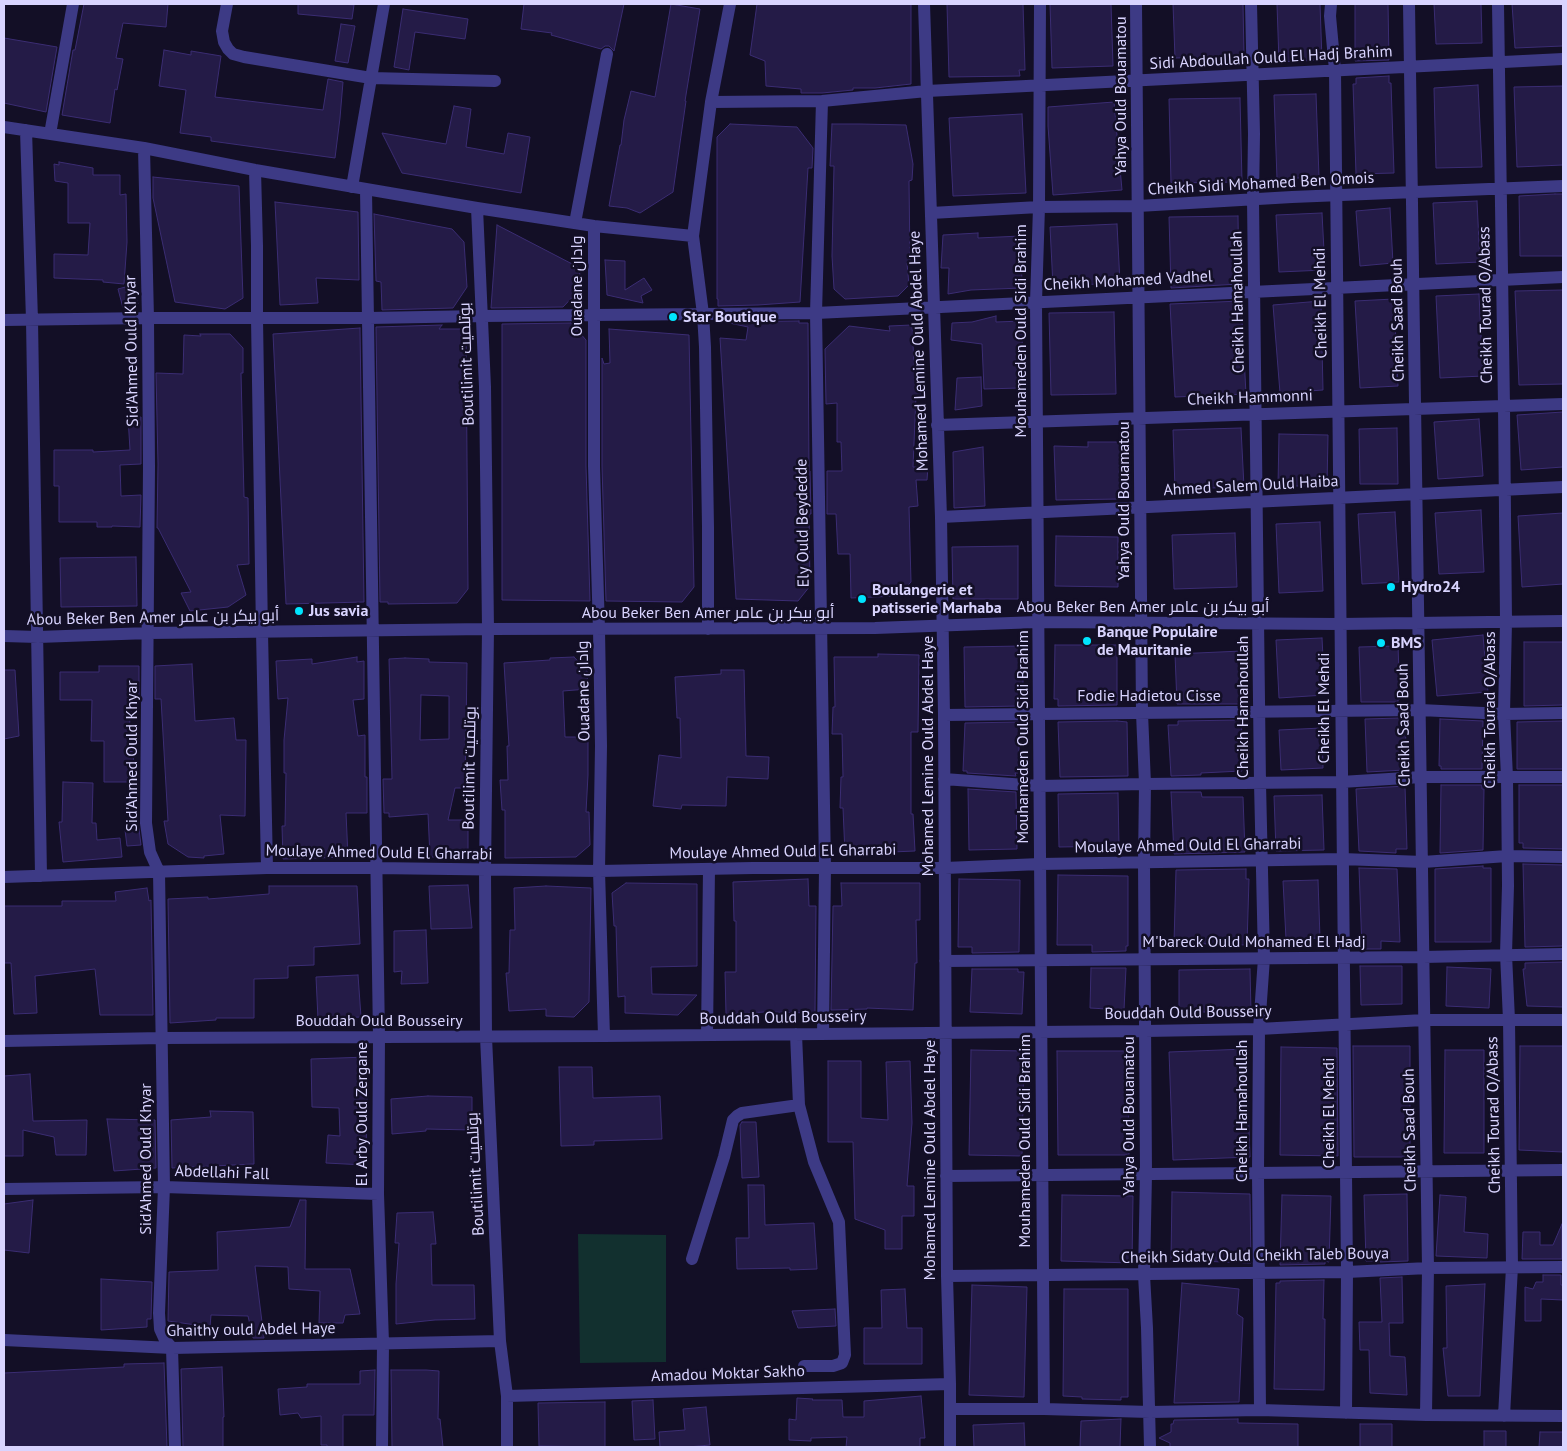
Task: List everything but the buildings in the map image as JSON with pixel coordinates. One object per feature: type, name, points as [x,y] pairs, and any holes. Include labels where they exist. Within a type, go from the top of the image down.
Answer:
[{"type":"street","points":[[50,134],[73,4]]},
{"type":"street","points":[[227,4],[222,31],[224,42],[233,54],[371,78],[495,82]]},
{"type":"street","points":[[352,187],[384,4]]},
{"type":"street","points":[[708,630],[705,347],[703,314],[693,236],[711,102],[730,4]]},
{"type":"street","name":"Mohamed Lemine Ould Abdel Haye","points":[[924,4],[943,625],[946,1176],[951,1409],[950,1447]]},
{"type":"street","name":"Mouhameden Ould Sidi Brahim","points":[[1040,4],[1039,207],[1036,302],[1044,1409]]},
{"type":"street","name":"Yahya Ould Bouamatou","points":[[1136,4],[1142,713],[1145,784],[1146,1174],[1144,1275],[1150,1447]]},
{"type":"street","name":"Cheikh Hamahoullah","points":[[1251,4],[1260,783],[1264,958],[1259,1029],[1260,1410]]},
{"type":"street","name":"Cheikh El Mehdi","points":[[1331,4],[1330,16],[1335,70],[1346,1412]]},
{"type":"street","name":"Cheikh Saad Bouh","points":[[1409,4],[1428,1268],[1426,1415]]},
{"type":"street","name":"Cheikh Tourad O/Abass","points":[[1498,4],[1506,622],[1504,714],[1507,777],[1508,886],[1506,954],[1509,1020],[1512,1268],[1504,1416]]},
{"type":"street","points":[[575,223],[607,54]]},
{"type":"street","name":"Sidi Abdoullah Ould El Hadj Brahim","points":[[711,102],[822,101],[927,91],[1563,59]]},
{"type":"street","name":"Ely Ould Beydedde","points":[[822,101],[816,313],[825,867],[824,1034]]},
{"type":"street","points":[[4,127],[144,148],[366,190],[477,208],[594,226],[693,236]]},
{"type":"street","points":[[26,130],[32,320],[41,876]]},
{"type":"street","name":"Sid'Ahmed Ould Khyar","points":[[144,148],[148,318],[146,823],[150,852],[158,872],[164,1187],[159,1313],[160,1329],[164,1340],[172,1348],[175,1447]]},
{"type":"street","points":[[255,170],[258,246],[257,319],[267,868]]},
{"type":"street","name":"Cheikh Sidi Mohamed Ben Omois","points":[[931,213],[1039,207],[1138,206],[1563,186]]},
{"type":"street","name":"El Arby Ould Zergane","points":[[366,190],[378,1037],[378,1194],[383,1343],[382,1447]]},
{"type":"street","name":"Boutilimit بوتلميت","points":[[477,208],[485,387],[488,629],[486,1037],[500,1341],[507,1396],[507,1447]]},
{"type":"street","name":"Ouadane وادان","points":[[594,226],[594,466],[599,630],[601,746],[599,871],[604,1036]]},
{"type":"street","name":"Cheikh Mohamed Vadhel","points":[[4,320],[816,313],[1563,276]]},
{"type":"street","name":"Cheikh Hammonni","points":[[937,425],[1563,404]]},
{"type":"street","name":"Ahmed Salem Ould Haiba","points":[[941,517],[1563,487]]},
{"type":"street","name":"Abou Beker Ben Amer أبو بيكر بن عامر","points":[[4,636],[488,629],[820,629],[1038,622],[1340,624],[1563,621]]},
{"type":"street","name":"Fodie Hadietou Cisse","points":[[944,715],[1420,710],[1504,714],[1563,713]]},
{"type":"street","points":[[944,779],[1039,786],[1341,782],[1421,777],[1563,777]]},
{"type":"street","name":"Moulaye Ahmed Ould El Gharrabi","points":[[4,877],[267,868],[599,871],[825,867],[945,868],[1040,864],[1342,859],[1423,862],[1507,856],[1563,857]]},
{"type":"street","points":[[707,1035],[709,869]]},
{"type":"street","name":"M'bareck Ould Mohamed El Hadj","points":[[945,961],[1343,958],[1563,954]]},
{"type":"street","name":"Bouddah Ould Bousseiry","points":[[4,1041],[162,1038],[1145,1031],[1259,1029],[1424,1020],[1563,1020]]},
{"type":"street","points":[[796,1034],[799,1105],[814,1162],[839,1222],[845,1355],[842,1363],[833,1366],[804,1366]]},
{"type":"street","points":[[692,1259],[722,1165],[733,1120],[742,1113],[799,1105]]},
{"type":"street","points":[[946,1176],[1563,1170]]},
{"type":"street","name":"Abdellahi Fall","points":[[4,1189],[164,1187],[378,1194]]},
{"type":"street","name":"Cheikh Sidaty Ould Cheikh Taleb Bouya","points":[[947,1276],[1144,1275],[1346,1272],[1428,1268],[1563,1267]]},
{"type":"street","name":"Ghaithy ould Abdel Haye","points":[[4,1340],[172,1348],[500,1341]]},
{"type":"street","name":"Amadou Moktar Sakho","points":[[507,1396],[950,1384]]},
{"type":"street","points":[[951,1409],[1150,1412],[1260,1410],[1426,1415],[1563,1416]]},
{"type":"green space","points":[[578,1234],[666,1235],[666,1362],[580,1363]]},
{"type":"place","name":"Star Boutique","points":[[673,317]]},
{"type":"place","name":"Hydro24","points":[[1391,587]]},
{"type":"place","name":"Boulangerie et patisserie Marhaba","points":[[862,599]]},
{"type":"place","name":"Jus savia","points":[[299,611]]},
{"type":"place","name":"Banque Populaire de Mauritanie","points":[[1087,641]]},
{"type":"place","name":"BMS","points":[[1381,643]]}]
